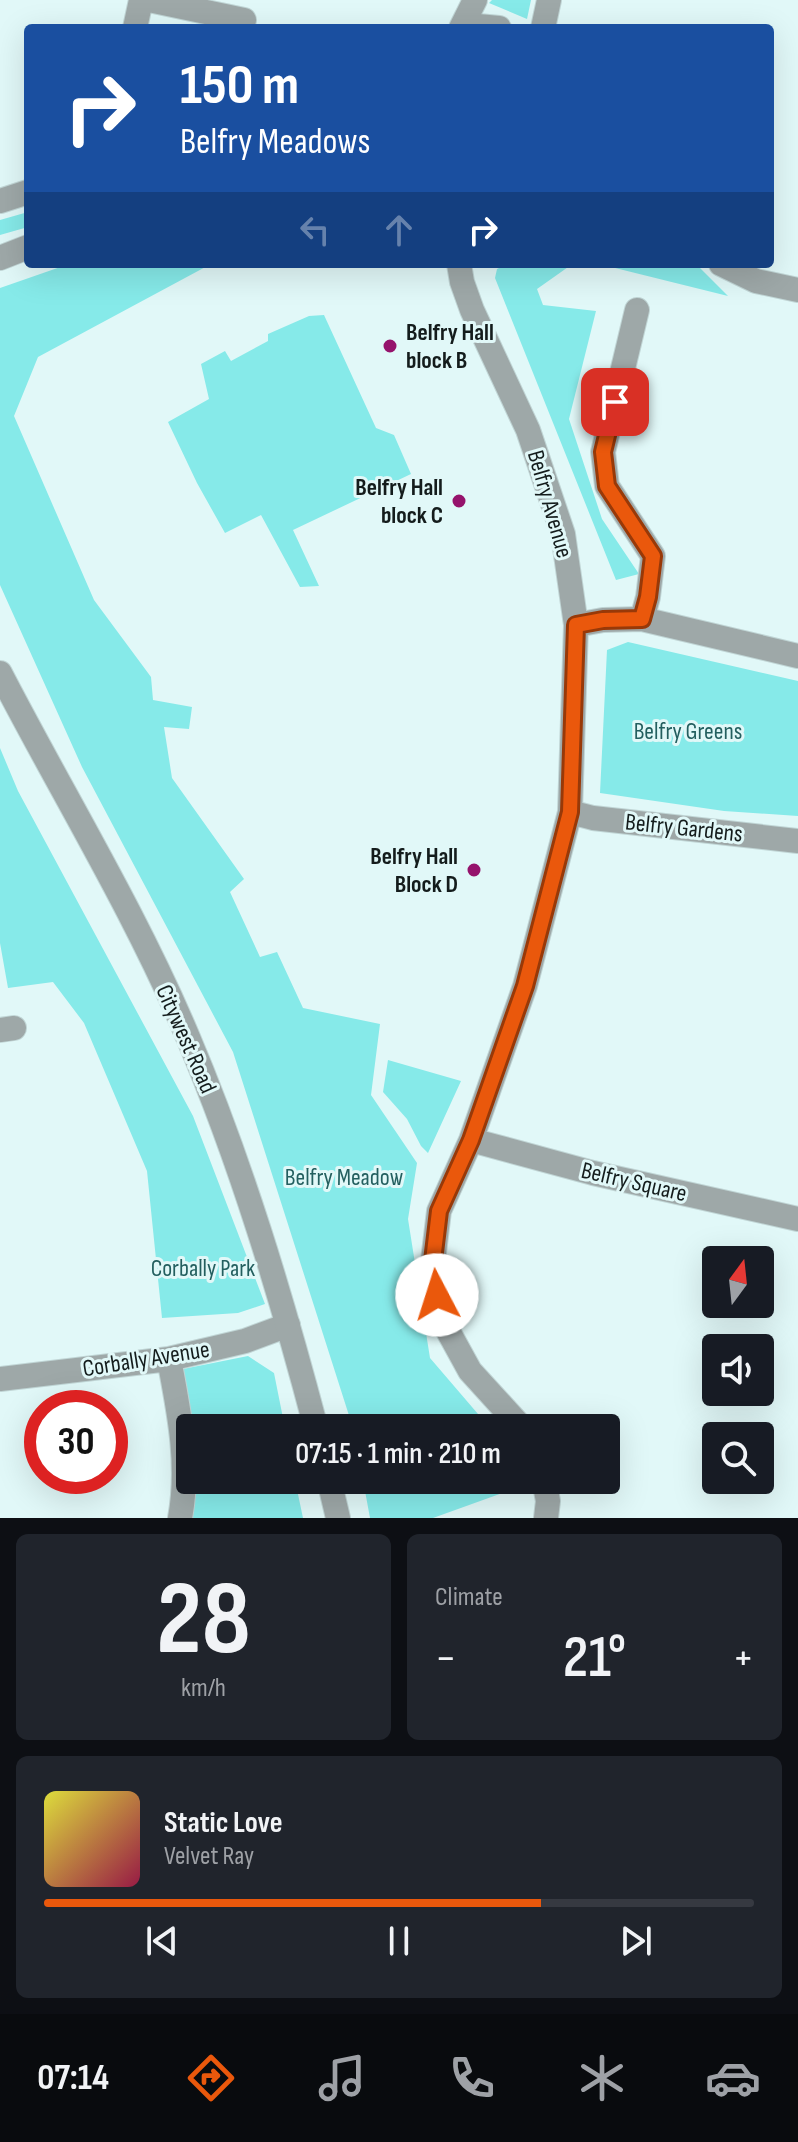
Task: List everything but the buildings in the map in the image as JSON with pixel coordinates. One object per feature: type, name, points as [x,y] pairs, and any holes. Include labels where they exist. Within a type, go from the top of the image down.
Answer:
[{"type":"street","points":[[136,24],[141,0]]},
{"type":"street","points":[[149,0],[244,20]]},
{"type":"street","points":[[466,24],[475,0]]},
{"type":"street","points":[[544,24],[549,0]]},
{"type":"street","points":[[0,201],[24,193]]},
{"type":"street","points":[[0,258],[24,249]]},
{"type":"street","name":"Belfry Avenue","points":[[460,268],[472,310],[528,430],[563,534],[576,625],[570,812],[525,986],[471,1140],[439,1211],[432,1269],[442,1320],[470,1371],[509,1414]]},
{"type":"street","points":[[729,268],[756,281],[798,290]]},
{"type":"street","points":[[637,310],[603,452],[607,486],[653,556],[642,619]]},
{"type":"street","points":[[576,625],[603,620],[642,619],[798,656]]},
{"type":"street","name":"Citywest Road","points":[[0,673],[137,931],[187,1033],[224,1129],[288,1325],[312,1414]]},
{"type":"street","name":"Belfry Gardens","points":[[570,812],[593,818],[798,841]]},
{"type":"street","name":"Belfry Square","points":[[471,1140],[593,1173],[798,1219]]},
{"type":"street","name":"Corbally Avenue","points":[[0,1379],[169,1359],[245,1341],[288,1325]]},
{"type":"street","points":[[169,1359],[183,1432],[184,1495],[180,1518]]},
{"type":"street","points":[[332,1494],[338,1518]]},
{"type":"street","points":[[546,1518],[547,1494]]},
{"type":"green space","points":[[492,0],[531,0],[527,19],[489,3]]},
{"type":"green space","points":[[24,213],[24,228],[0,235],[0,220]]},
{"type":"green space","name":"Belfry Meadow","points":[[58,268],[204,268],[38,357],[14,416],[94,600],[151,677],[153,700],[192,707],[189,729],[164,727],[172,778],[244,879],[230,892],[260,957],[277,952],[303,1008],[380,1024],[371,1095],[417,1163],[408,1219],[430,1358],[478,1414],[349,1414],[233,1052],[82,767],[0,585],[0,288]]},
{"type":"green space","points":[[567,268],[537,289],[543,305],[596,311],[569,419],[602,519],[639,574],[616,580],[495,278],[497,269]]},
{"type":"green space","points":[[615,268],[700,268],[728,296]]},
{"type":"green space","points":[[324,315],[376,428],[394,435],[411,474],[293,530],[319,586],[300,587],[261,515],[225,533],[168,422],[209,399],[201,364],[225,351],[231,361],[268,341],[268,334],[309,316]]},
{"type":"green space","name":"Belfry Greens","points":[[628,642],[798,681],[798,816],[724,811],[600,793],[607,650]]},
{"type":"green space","name":"Corbally Park","points":[[0,748],[18,791],[193,1116],[265,1304],[238,1313],[162,1318],[147,1171],[84,1023],[53,982],[8,988],[0,943]]},
{"type":"green space","points":[[388,1060],[461,1081],[428,1153],[407,1119],[383,1092]]},
{"type":"green space","points":[[248,1356],[274,1373],[282,1414],[176,1414],[176,1494],[298,1494],[303,1518],[174,1518],[168,1372]]},
{"type":"green space","points":[[366,1494],[500,1494],[433,1518],[370,1518]]},
{"type":"place","name":"Belfry Hall block B","points":[[390,346]]},
{"type":"place","name":"Belfry Hall block C","points":[[459,501]]},
{"type":"place","name":"Belfry Hall Block D","points":[[474,870]]},
{"type":"route","points":[[437,1295],[432,1269],[439,1211],[471,1140],[525,986],[570,812],[576,625],[603,620],[642,619],[648,597],[653,556],[607,486],[603,452],[615,402]]}]
